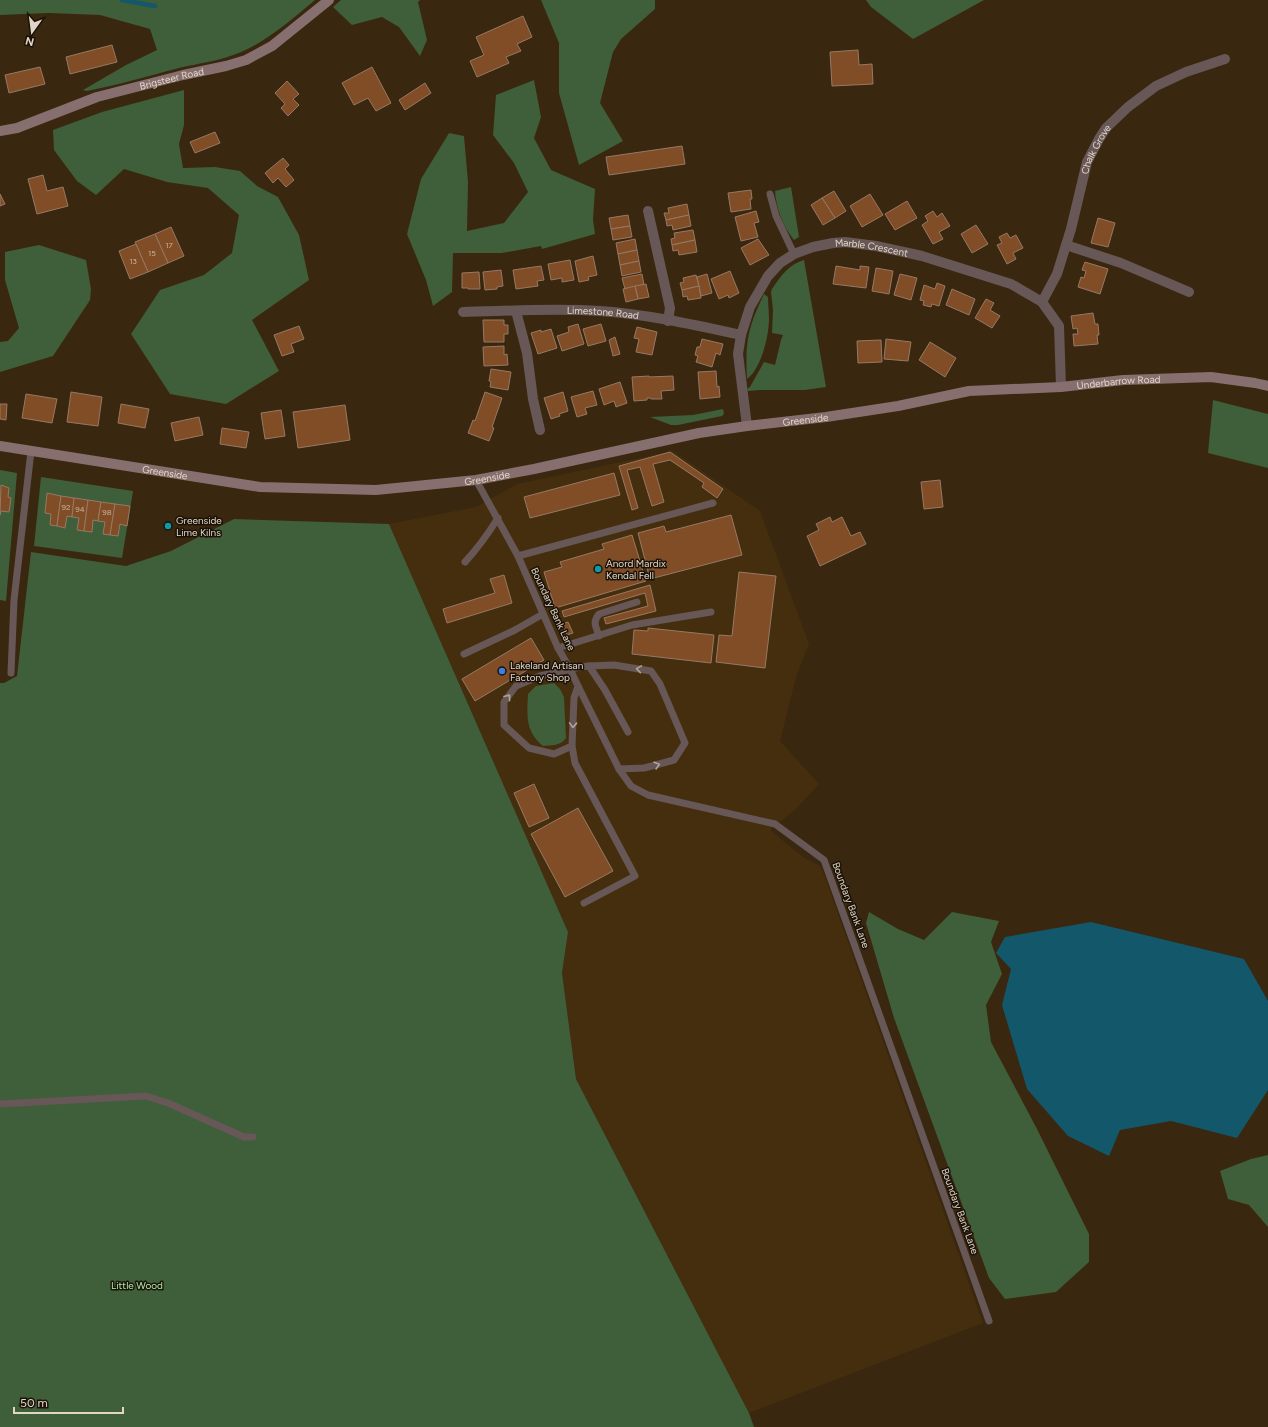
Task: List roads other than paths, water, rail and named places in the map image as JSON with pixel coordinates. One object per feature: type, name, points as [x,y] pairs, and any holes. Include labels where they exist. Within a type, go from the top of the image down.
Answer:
[{"type":"street","name":"Brigsteer Road","points":[[0,131],[17,128],[97,97],[246,60],[272,46],[329,0]]},
{"type":"street","name":"Chalk Grove","points":[[1042,302],[1057,274],[1087,162],[1106,128],[1128,107],[1156,86],[1186,72],[1225,59]]},
{"type":"street","points":[[648,211],[670,308],[668,321]]},
{"type":"street","name":"Marble Crescent","points":[[747,426],[738,354],[744,322],[750,307],[761,286],[774,270],[794,254],[813,247],[834,243],[851,243],[876,246],[922,256],[1011,284],[1042,302],[1059,326],[1060,387]]},
{"type":"street","points":[[1066,245],[1121,263],[1189,292]]},
{"type":"street","name":"Limestone Road","points":[[463,312],[560,309],[601,311],[668,321],[741,335]]},
{"type":"street","points":[[516,311],[527,353],[533,399],[540,430]]},
{"type":"street","name":"Underbarrow Road","points":[[969,391],[1060,387],[1123,380],[1211,377],[1268,386]]},
{"type":"street","name":"Greenside","points":[[0,446],[260,487],[376,490],[476,480],[534,469],[693,434],[898,406],[969,391]]},
{"type":"lane","points":[[770,194],[776,216],[794,254]]},
{"type":"lane","points":[[11,673],[14,600],[31,451]]},
{"type":"lane","name":"Boundary Bank Lane","points":[[476,480],[518,556],[558,648],[570,669],[619,769],[631,786],[648,794],[775,824],[824,860],[988,1321]]},
{"type":"lane","points":[[518,556],[713,503]]},
{"type":"lane","points":[[465,562],[489,533],[498,518]]},
{"type":"lane","points":[[599,636],[594,623],[599,614],[637,602]]},
{"type":"lane","points":[[558,648],[632,625],[711,612]]},
{"type":"lane","points":[[464,654],[515,630],[543,614]]},
{"type":"lane","points":[[572,746],[554,754],[530,748],[504,725],[504,702],[516,686],[542,675],[589,666],[614,665],[651,671],[660,684],[685,743],[674,760],[644,768],[619,769]]},
{"type":"lane","points":[[589,666],[605,690],[628,732]]},
{"type":"lane","points":[[578,686],[574,698],[572,746],[575,763],[635,876],[584,903]]},
{"type":"lane","points":[[0,1104],[146,1096],[168,1102],[244,1137],[253,1137]]},
{"type":"water","points":[[1091,922],[1244,959],[1268,1001],[1268,1090],[1237,1138],[1171,1121],[1120,1130],[1109,1156],[1068,1136],[1027,1089],[1002,1005],[1011,969],[996,953],[1005,937]]},
{"type":"waterway","points":[[122,0],[155,6]]},
{"type":"place","name":"Greenside Lime Kilns","points":[[168,526]]},
{"type":"place","name":"Anord Mardix Kendal Fell","points":[[598,569]]},
{"type":"place","name":"Lakeland Artisan Factory Shop","points":[[502,671]]},
{"type":"park label","name":"Little Wood","points":[[137,1285]]}]
